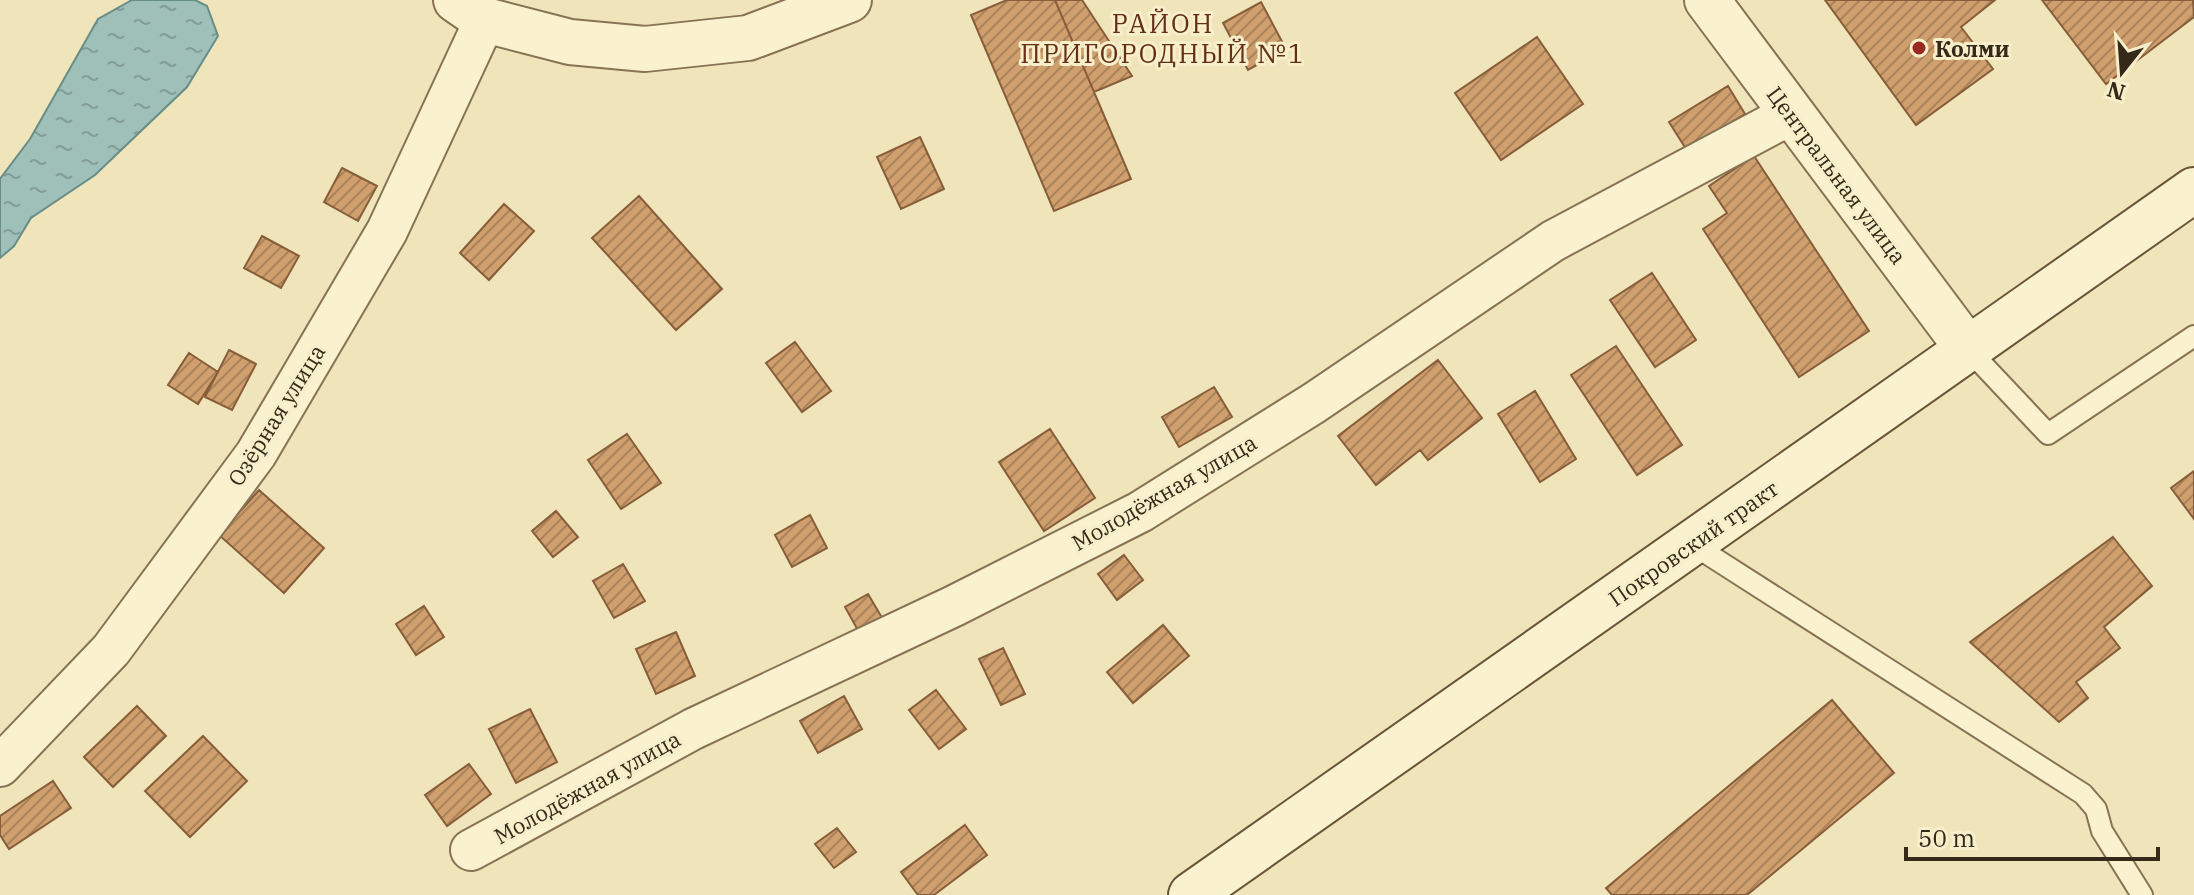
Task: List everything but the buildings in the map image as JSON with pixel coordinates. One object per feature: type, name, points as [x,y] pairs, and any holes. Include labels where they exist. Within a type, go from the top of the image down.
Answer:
[{"type":"main road","points":[[470,10],[570,42],[645,49],[748,38],[849,0]]},
{"type":"main road","name":"Центральная улица","points":[[1707,0],[1968,349]]},
{"type":"main road","name":"Покровский тракт","points":[[1191,895],[2194,190]]},
{"type":"street","name":"Озёрная улица","points":[[0,766],[111,650],[256,454],[387,231],[470,10]]},
{"type":"street","name":"Молодёжная улица","points":[[471,850],[693,729],[954,606],[1140,512],[1314,403],[1553,241],[1791,114]]},
{"type":"lane","points":[[1968,349],[2048,434],[2194,336]]},
{"type":"lane","points":[[1692,544],[2083,794],[2096,809],[2102,831],[2142,895]]},
{"type":"water","points":[[132,0],[195,0],[207,6],[218,36],[187,87],[95,175],[31,218],[14,246],[0,258],[0,179],[30,139],[98,19]]},
{"type":"place","name":"Колми","points":[[1919,48]]},
{"type":"district","name":"РАЙОН ПРИГОРОДНЫЙ №1","points":[[1163,38]]}]
